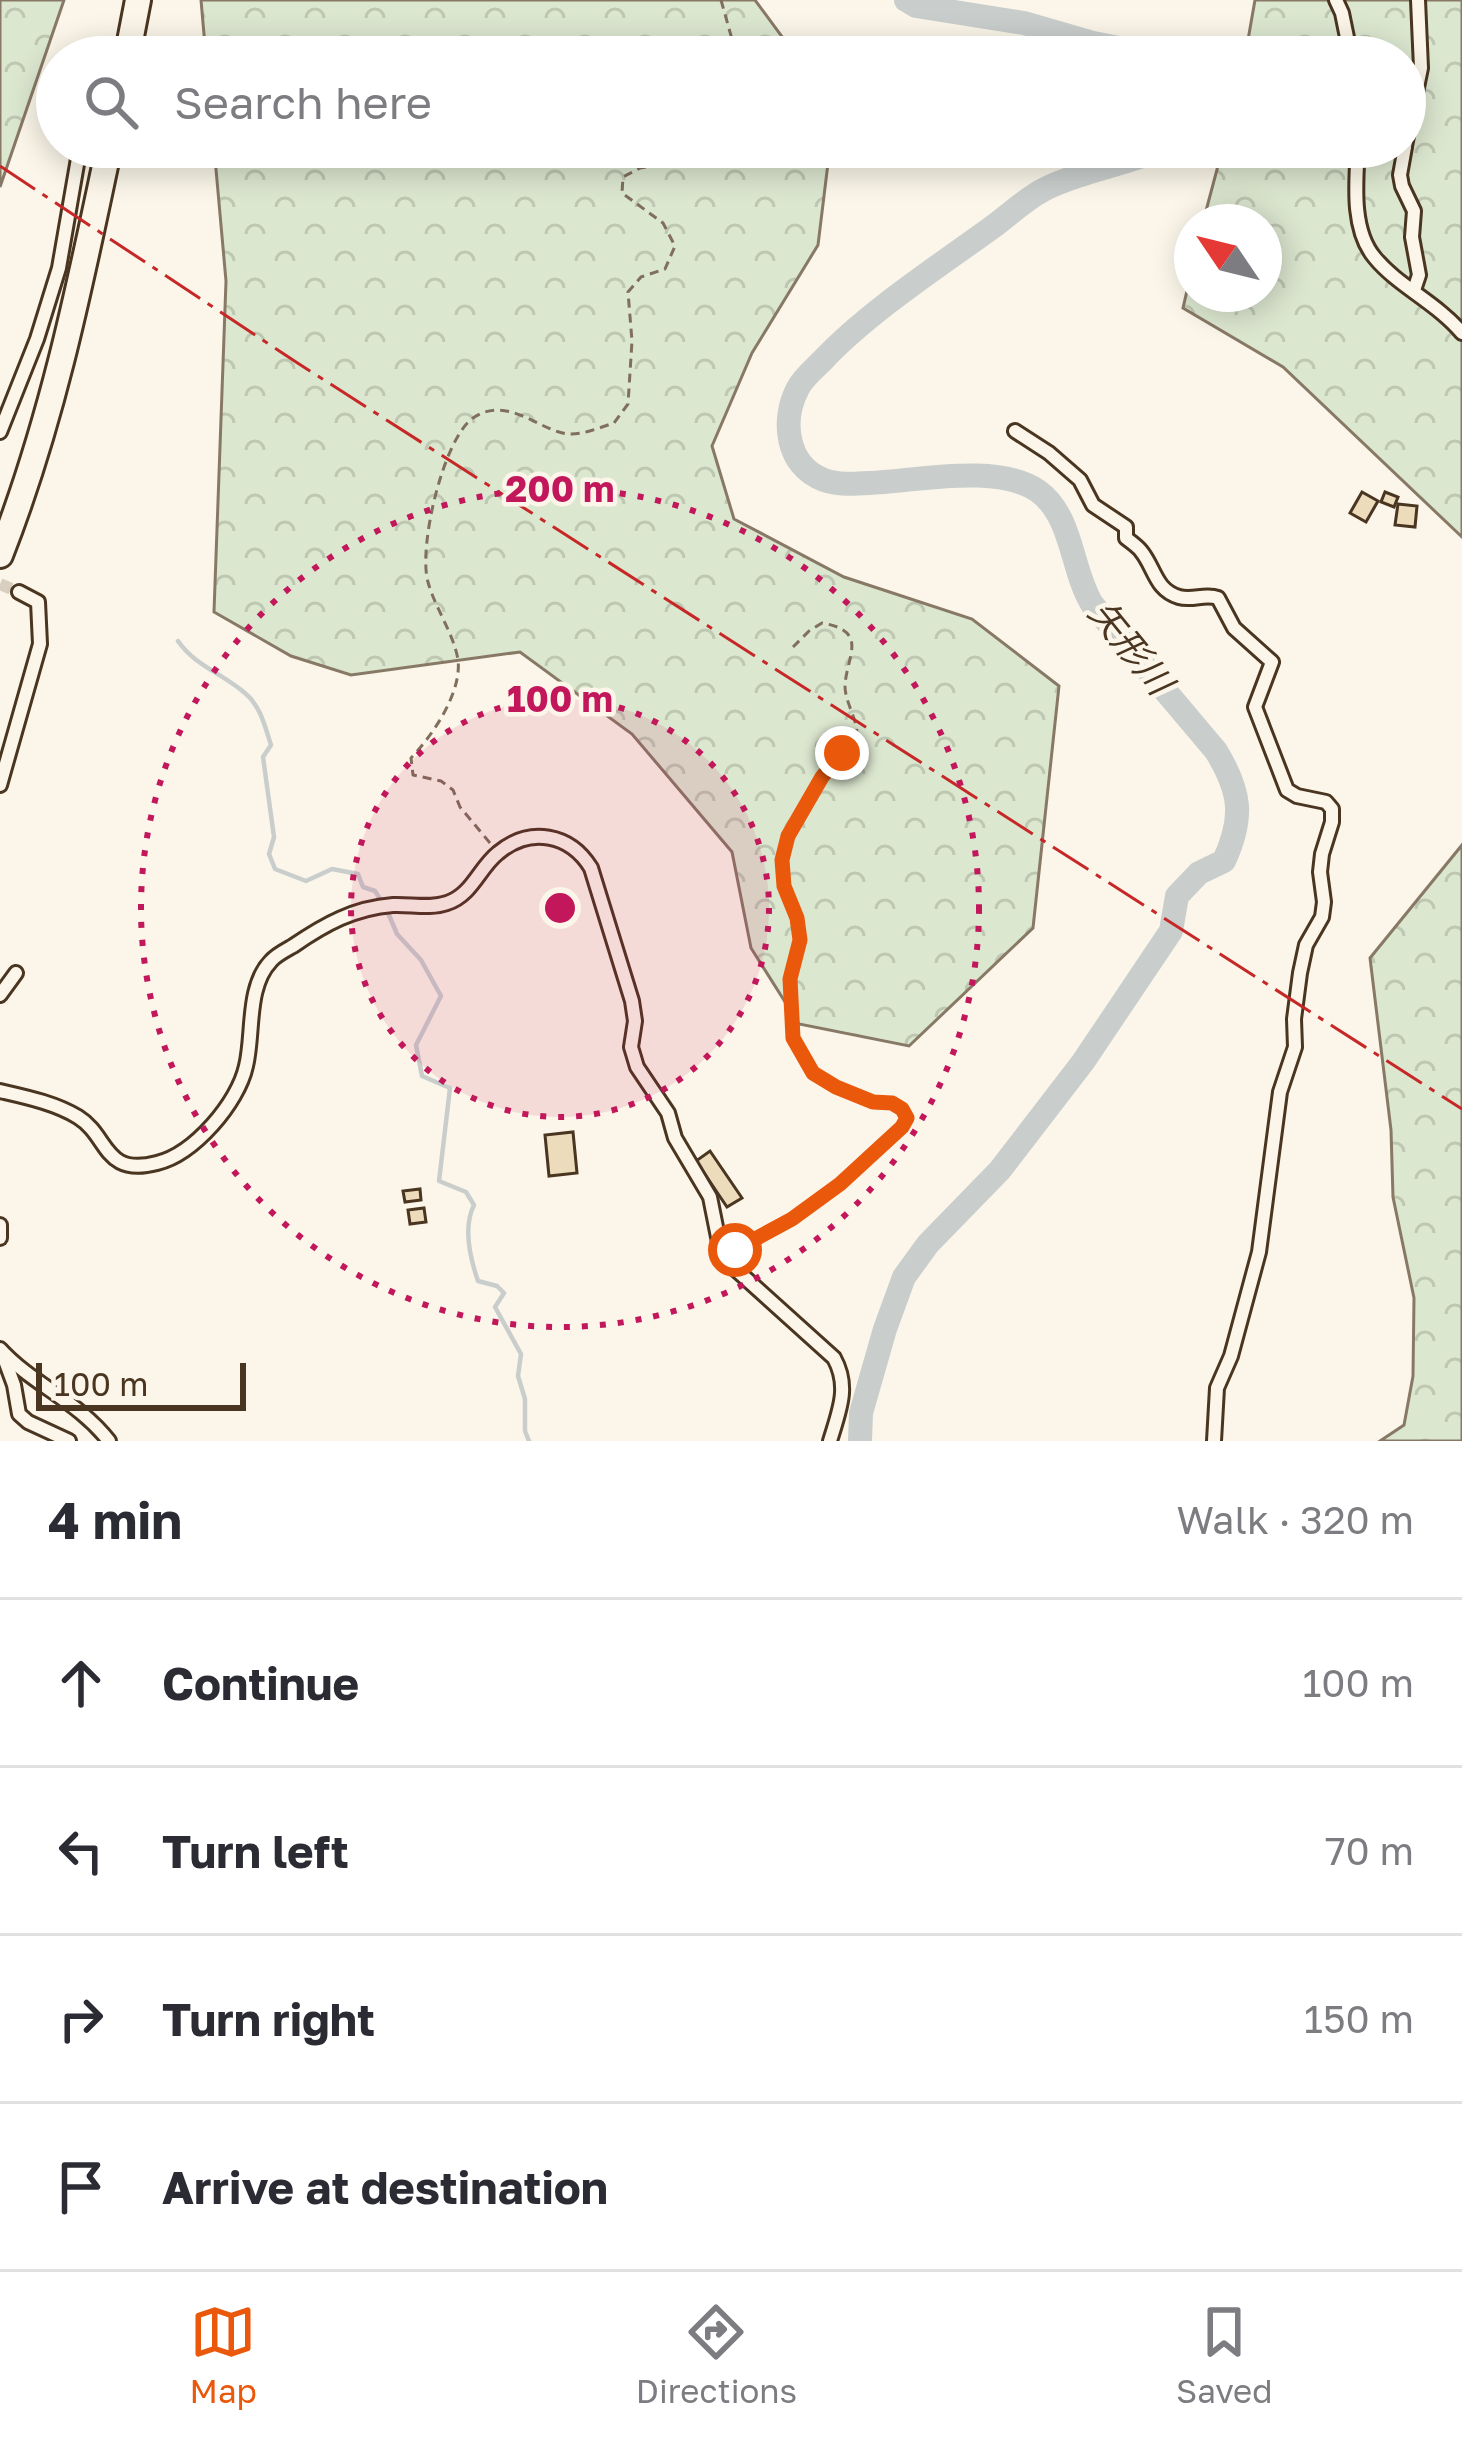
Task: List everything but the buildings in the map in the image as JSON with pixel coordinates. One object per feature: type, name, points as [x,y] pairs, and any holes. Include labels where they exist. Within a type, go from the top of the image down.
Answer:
[{"type":"highway","points":[[119,36],[126,0]]},
{"type":"highway","points":[[131,36],[138,0]]},
{"type":"highway","points":[[0,520],[54,345],[92,168]]},
{"type":"highway","points":[[0,555],[44,429],[74,318],[105,168]]},
{"type":"street","points":[[1336,0],[1347,36]]},
{"type":"street","points":[[1418,0],[1420,36]]},
{"type":"street","points":[[0,432],[37,339],[58,268],[76,168]]},
{"type":"street","points":[[1357,168],[1363,239],[1375,259],[1462,333]]},
{"type":"street","points":[[1401,168],[1402,186],[1414,212],[1412,237],[1419,275],[1414,290]]},
{"type":"street","points":[[1016,431],[1080,480],[1093,505],[1126,527],[1126,538],[1140,550],[1162,587],[1184,598],[1206,594],[1218,598],[1234,628],[1270,658],[1272,667],[1255,707],[1257,718],[1287,790],[1326,802],[1332,809],[1320,872],[1322,916],[1306,945],[1300,973],[1294,1047],[1280,1092],[1259,1252],[1231,1356],[1217,1388],[1214,1441]]},
{"type":"street","points":[[0,785],[40,644],[38,602],[19,592]]},
{"type":"street","points":[[0,1091],[80,1118],[107,1154],[122,1162],[138,1166],[160,1162],[190,1146],[211,1126],[245,1071],[256,994],[271,961],[347,914],[396,905],[449,903],[463,895],[497,853],[515,842],[549,836],[568,843],[591,868],[632,1001],[631,1047],[637,1067],[661,1100],[675,1138],[710,1197],[726,1256],[834,1358],[841,1371],[844,1387],[830,1441]]},
{"type":"street","points":[[0,995],[16,973]]},
{"type":"street","points":[[0,1225],[0,1238]]},
{"type":"street","points":[[1,1351],[19,1414],[69,1441]]},
{"type":"street","points":[[1,1351],[92,1419],[109,1441]]},
{"type":"path","points":[[721,0],[730,36]]},
{"type":"path","points":[[497,853],[460,807],[453,790],[441,781],[412,775],[411,758],[431,737],[451,700],[458,662],[427,580],[424,557],[445,463],[472,418],[514,412],[568,435],[614,423],[628,404],[632,341],[628,292],[641,277],[665,269],[674,246],[663,223],[622,193],[623,177],[640,168]]},
{"type":"path","points":[[726,1256],[792,1219],[840,1184],[907,1118],[892,1103],[873,1102],[813,1073],[793,1038],[790,979],[800,940],[784,886],[782,860],[788,836],[806,803],[857,735],[845,686],[854,647],[848,637],[837,625],[823,622],[793,647]]},
{"type":"green space","points":[[0,0],[64,0],[52,36],[36,36],[36,82],[0,187]]},
{"type":"green space","points":[[201,0],[755,0],[782,36],[204,36]]},
{"type":"green space","points":[[1255,0],[1462,0],[1462,537],[1283,367],[1190,312],[1282,312],[1282,204],[1208,204],[1217,168],[1426,168],[1426,36],[1249,36]]},
{"type":"green space","points":[[216,168],[827,168],[818,245],[752,353],[712,446],[734,519],[844,577],[972,619],[1059,686],[1033,928],[909,1046],[799,1024],[751,948],[732,852],[632,734],[520,652],[351,675],[291,656],[214,612],[226,281]]},
{"type":"green space","points":[[1462,845],[1462,1441],[1380,1441],[1404,1425],[1413,1376],[1414,1298],[1393,1197],[1391,1130],[1370,958]]},
{"type":"waterway","name":"矢形川","points":[[906,0],[916,6],[1024,23],[1069,36]]},
{"type":"waterway","name":"矢形川","points":[[860,1441],[861,1413],[904,1277],[928,1244],[1000,1170],[1083,1062],[1171,931],[1177,896],[1199,873],[1224,861],[1235,831],[1237,805],[1231,779],[1216,751],[1092,604],[1058,514],[1038,491],[979,476],[858,484],[824,480],[811,473],[795,453],[790,414],[806,377],[905,290],[1032,197],[1104,168]]},
{"type":"waterway","points":[[178,641],[246,694],[262,718],[271,745],[263,757],[274,837],[269,854],[275,869],[306,881],[332,869],[358,874],[363,887],[375,891],[397,934],[421,960],[441,996],[416,1045],[422,1076],[450,1088],[439,1181],[466,1192],[474,1205],[468,1233],[472,1263],[478,1281],[504,1293],[495,1307],[521,1354],[518,1376],[529,1441]]},
{"type":"tunnel","points":[[0,584],[19,592]]},
{"type":"power","points":[[0,166],[296,362],[1462,1109]]},
{"type":"route","points":[[735,1250],[792,1219],[840,1184],[907,1118],[892,1103],[873,1102],[813,1073],[793,1038],[790,979],[800,940],[784,886],[782,860],[788,836],[822,777],[842,753]]}]
